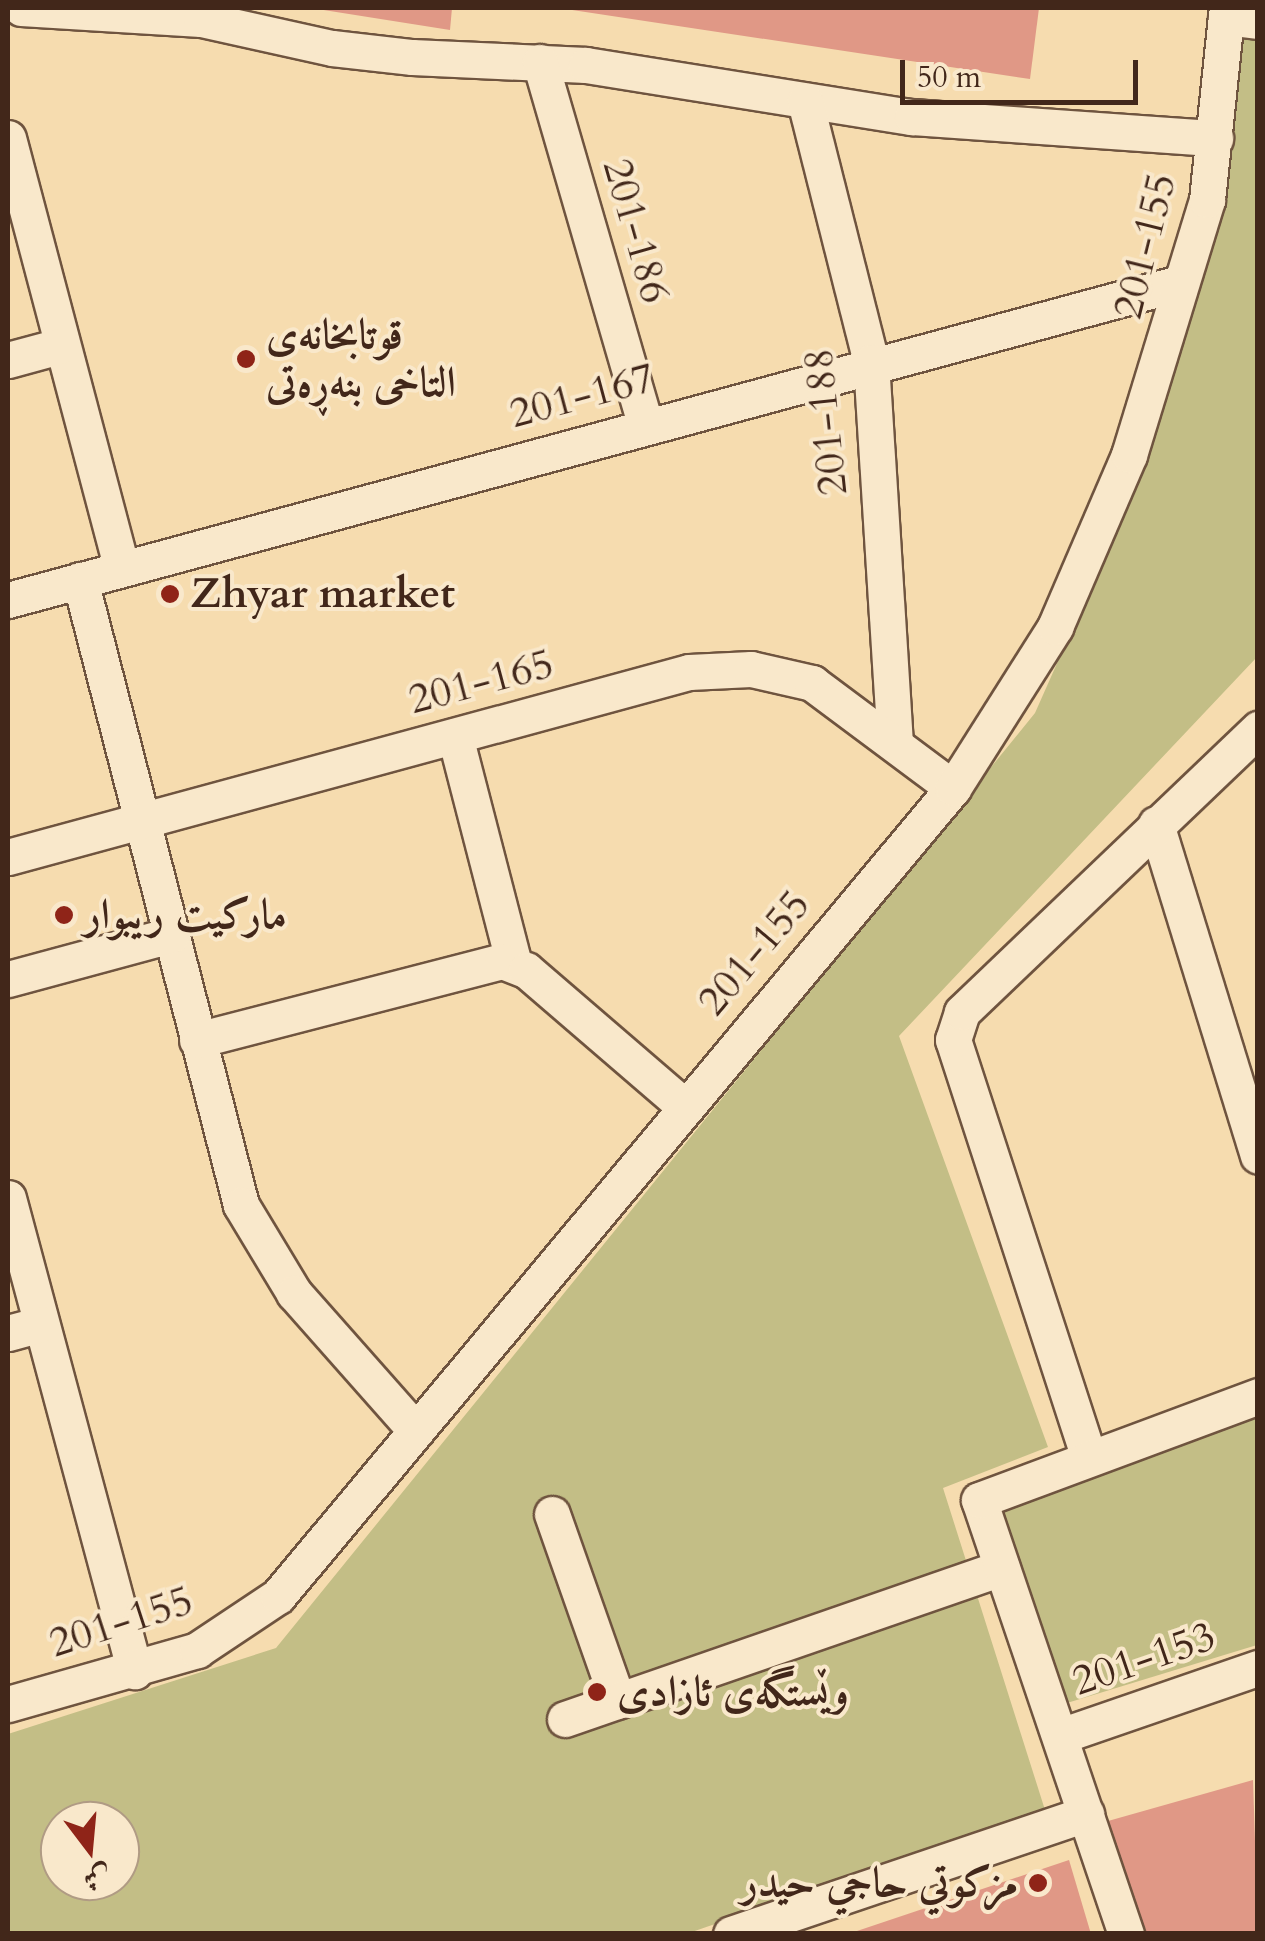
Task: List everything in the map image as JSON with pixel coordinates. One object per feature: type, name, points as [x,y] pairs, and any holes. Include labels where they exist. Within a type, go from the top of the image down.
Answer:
[{"type":"street","points":[[21,8],[201,19],[332,48],[412,57],[540,62],[966,122],[1215,138]]},
{"type":"street","name":"201-155","points":[[8,1704],[135,1671],[197,1650],[253,1617],[416,1431],[683,1105],[953,788],[1024,681],[1082,572],[1145,409],[1206,200],[1237,15]]},
{"type":"street","name":"201-186","points":[[540,62],[646,426]]},
{"type":"street","name":"201-188","points":[[804,101],[871,362],[895,741]]},
{"type":"street","points":[[8,138],[60,346],[122,568]]},
{"type":"street","name":"201-167","points":[[8,600],[871,362],[1180,283]]},
{"type":"street","points":[[8,360],[60,346]]},
{"type":"street","points":[[80,580],[197,1040],[255,1236],[294,1293],[416,1431]]},
{"type":"street","name":"201-165","points":[[8,857],[689,672],[751,669],[812,683],[895,741],[953,788]]},
{"type":"street","points":[[1089,1458],[953,1040],[962,1012],[1258,729]]},
{"type":"street","points":[[455,736],[514,964]]},
{"type":"street","points":[[1156,824],[1258,1156]]},
{"type":"street","points":[[8,979],[171,935]]},
{"type":"street","points":[[197,1040],[489,962],[514,964],[683,1105]]},
{"type":"street","points":[[8,1198],[24,1329],[135,1671]]},
{"type":"street","points":[[1126,1934],[979,1500],[1258,1396]]},
{"type":"street","points":[[552,1514],[618,1701]]},
{"type":"street","points":[[565,1719],[1002,1568]]},
{"type":"street","name":"201-153","points":[[1060,1736],[1258,1668]]},
{"type":"street","points":[[730,1934],[1086,1814]]},
{"type":"shaded area","points":[[1257,32],[1257,657],[899,1036],[1048,1447],[943,1488],[1045,1810],[689,1933],[8,1933],[8,1734],[276,1648],[1035,713],[1145,465],[1229,169],[1236,35]]},
{"type":"shaded area","points":[[1257,1414],[1257,1645],[1067,1703],[1004,1512]]},
{"type":"building","points":[[311,8],[452,8],[450,30]]},
{"type":"building","points":[[559,8],[1039,8],[1030,79]]},
{"type":"building","points":[[1253,1780],[1258,1934],[1135,1934],[1101,1823]]},
{"type":"building","name":"مزكوتي حاجي حيدر","points":[[1069,1860],[1091,1934],[851,1934],[851,1933]]},
{"type":"place","name":"قوتابخانەی التاخی بنەڕەتی","points":[[246,359]]},
{"type":"place","name":"Zhyar market","points":[[170,594]]},
{"type":"place","name":"ماركيت ريبوار","points":[[64,915]]},
{"type":"place","name":"وێستگەی ئازادی","points":[[597,1692]]},
{"type":"place","name":"مزكوتي حاجي حيدر","points":[[1038,1883]]}]
